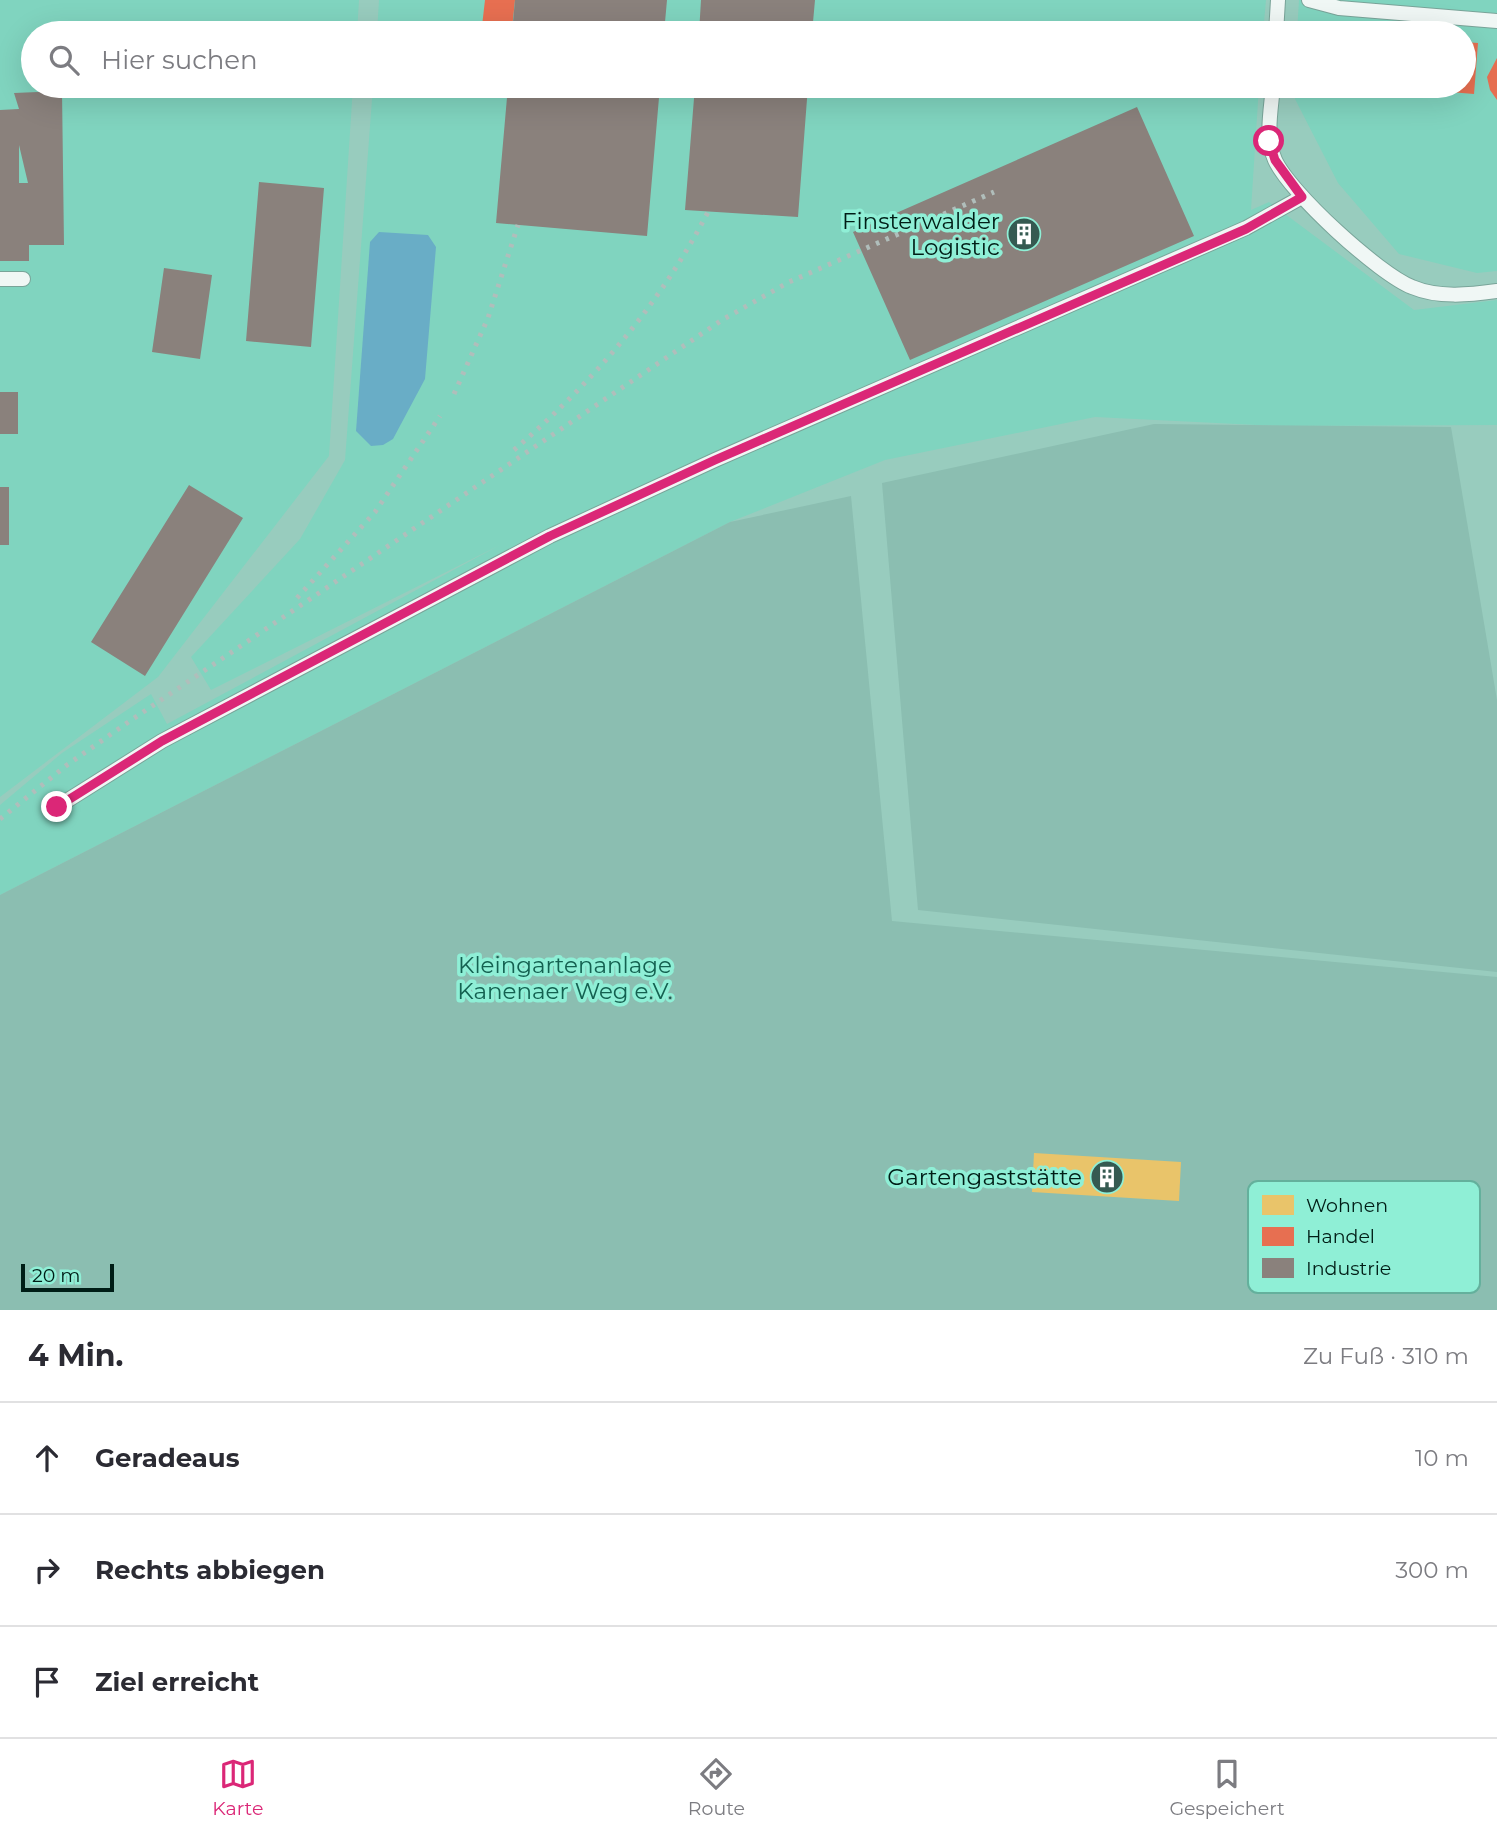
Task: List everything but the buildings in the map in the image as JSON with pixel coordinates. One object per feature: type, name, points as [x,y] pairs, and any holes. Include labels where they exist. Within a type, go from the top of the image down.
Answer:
[{"type":"lane","points":[[1277,21],[1278,0]]},
{"type":"lane","points":[[1309,0],[1339,8],[1497,21]]},
{"type":"lane","points":[[1272,98],[1269,141],[1275,160],[1302,197],[1381,268],[1410,287],[1435,294],[1497,291]]},
{"type":"lane","points":[[57,807],[162,741],[550,536],[728,454],[1246,229],[1302,197]]},
{"type":"lane","points":[[0,279],[23,279]]},
{"type":"shaded area","points":[[0,0],[359,0],[358,21],[21,21],[21,98],[352,98],[329,456],[158,677],[0,797]]},
{"type":"shaded area","points":[[379,0],[1266,0],[1264,21],[378,21]]},
{"type":"shaded area","points":[[1299,0],[1497,0],[1497,271],[1477,273],[1399,254],[1338,183],[1295,99],[1476,98],[1476,21],[1298,21]]},
{"type":"shaded area","name":"Finsterwalder Logistic","points":[[372,98],[1258,98],[1251,210],[1269,202],[1414,310],[1497,300],[1497,425],[1279,426],[1095,417],[885,460],[730,522],[0,895],[0,805],[62,753],[151,694],[167,724],[500,545],[211,690],[191,657],[300,539],[345,460]]},
{"type":"shaded area","points":[[379,232],[428,235],[436,247],[425,379],[393,439],[383,445],[371,446],[356,431],[370,242]]},
{"type":"green space","points":[[1154,424],[1451,427],[1497,700],[1497,972],[918,910],[882,483]]},
{"type":"green space","name":"Kleingartenanlage Kanenaer Weg e.V.","points":[[851,496],[892,921],[1497,977],[1497,1310],[0,1310],[0,895],[730,522]]},
{"type":"railway","points":[[0,819],[67,765],[127,723],[722,320],[789,282],[994,192]]},
{"type":"railway","points":[[514,450],[571,397],[623,340],[668,279],[708,212]]},
{"type":"railway","points":[[454,394],[488,318],[518,225]]},
{"type":"railway","points":[[297,598],[375,512],[440,416]]},
{"type":"place","name":"Finsterwalder Logistic","points":[[1024,234]]},
{"type":"place","name":"Gartengaststätte","points":[[1107,1177]]},
{"type":"route","points":[[57,807],[162,741],[550,536],[715,460],[1246,229],[1302,197],[1285,177],[1275,160],[1269,141]]}]
